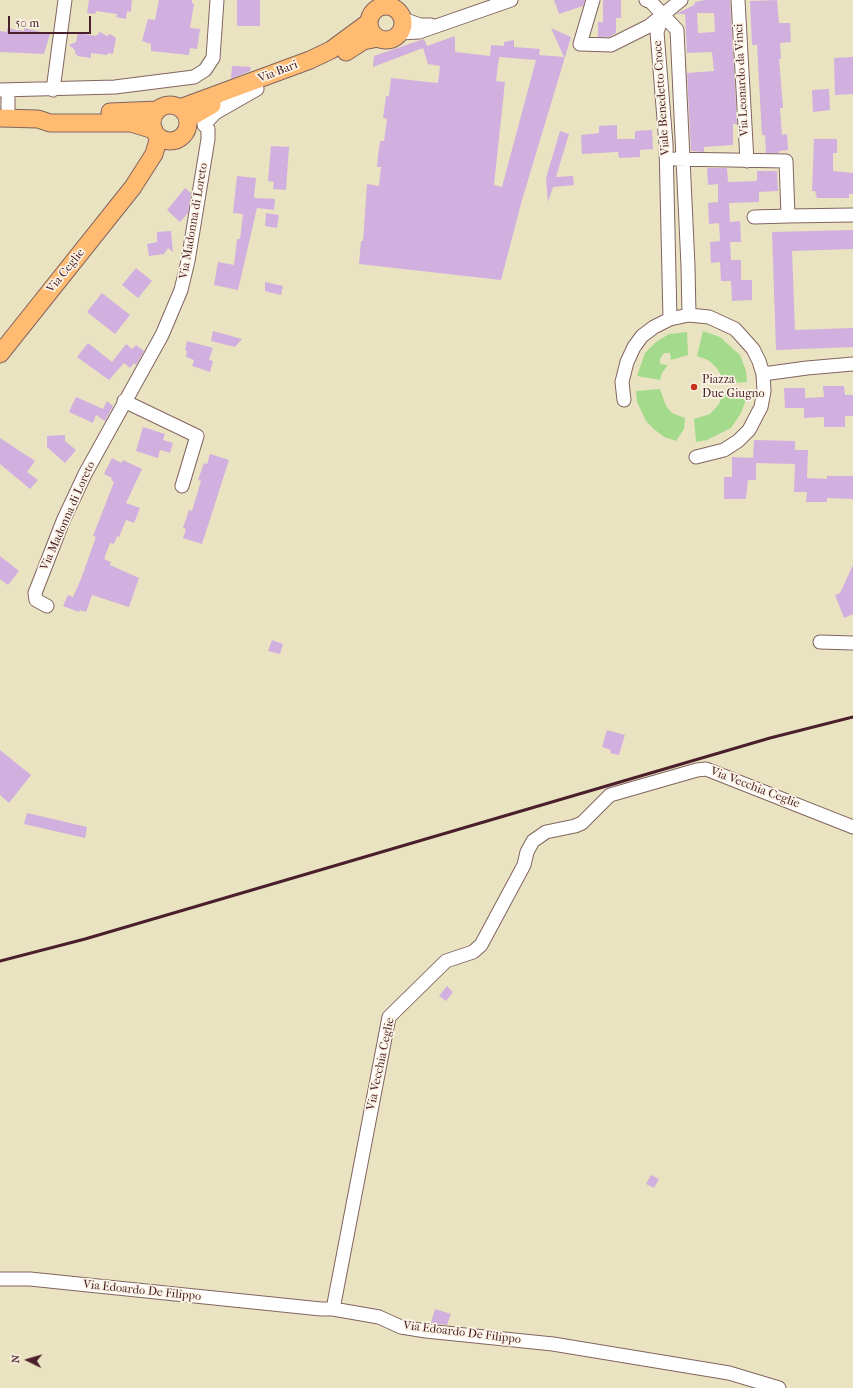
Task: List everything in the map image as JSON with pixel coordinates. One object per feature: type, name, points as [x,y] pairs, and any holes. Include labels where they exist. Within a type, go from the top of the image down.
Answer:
[{"type":"main road","points":[[384,4],[391,6],[402,16],[390,39],[378,38],[372,31],[369,22],[372,13],[384,4]]},
{"type":"main road","name":"Via Bari","points":[[190,119],[331,50],[369,22]]},
{"type":"main road","name":"Via Bari","points":[[190,119],[210,105],[306,71],[345,53],[363,41],[378,38]]},
{"type":"main road","points":[[4,118],[38,119],[50,123],[131,123],[168,141],[178,139],[187,130],[190,119],[168,105],[158,110],[51,112],[38,119]]},
{"type":"main road","points":[[156,134],[153,120],[158,110]]},
{"type":"main road","name":"Via Ceglie","points":[[0,354],[133,188],[154,154],[156,134]]},
{"type":"main road","name":"Via Ceglie","points":[[133,188],[152,170],[178,139]]},
{"type":"street","points":[[53,90],[65,0]]},
{"type":"street","points":[[4,118],[4,91],[115,87],[194,77],[205,70],[213,58],[217,0]]},
{"type":"street","points":[[402,16],[419,32],[511,0]]},
{"type":"street","points":[[593,0],[580,44],[611,45],[649,26],[681,0]]},
{"type":"street","points":[[646,0],[651,2],[663,15]]},
{"type":"street","name":"Via Leonardo da Vinci","points":[[738,0],[747,160]]},
{"type":"street","name":"Viale Benedetto Croce","points":[[670,319],[666,158],[657,32],[663,15],[677,30],[688,266],[688,315]]},
{"type":"street","name":"Via Madonna di Loreto","points":[[47,606],[36,600],[36,593],[63,521],[84,474],[162,335],[180,290],[188,261],[208,139],[208,129],[190,119]]},
{"type":"street","points":[[666,158],[786,161],[788,216]]},
{"type":"street","points":[[754,216],[853,215]]},
{"type":"street","points":[[624,400],[622,382],[627,362],[634,347],[642,336],[654,327],[670,319],[688,315],[709,317],[735,329],[753,349],[763,374],[764,390],[761,407],[749,430],[738,441],[724,450],[696,457]]},
{"type":"street","points":[[763,374],[853,364]]},
{"type":"street","points":[[124,401],[198,436],[182,486]]},
{"type":"street","points":[[820,642],[853,643]]},
{"type":"street","name":"Via Vecchia Ceglie","points":[[333,1309],[389,1017],[446,961],[473,952],[481,945],[524,865],[527,852],[533,841],[546,832],[582,823],[610,795],[697,770],[706,769],[853,827]]},
{"type":"street","name":"Via Edoardo De Filippo","points":[[0,1279],[30,1279],[333,1309],[379,1317],[401,1327],[553,1344],[729,1373],[779,1388]]},
{"type":"green space","points":[[703,331],[720,337],[740,355],[746,371],[747,382],[723,384],[721,375],[716,367],[708,360],[697,356]]},
{"type":"green space","points":[[687,332],[688,355],[671,360],[670,353],[664,353],[660,359],[660,364],[668,365],[662,373],[660,380],[637,376],[645,353],[656,342],[669,334]]},
{"type":"green space","points":[[660,389],[666,406],[672,413],[685,418],[684,429],[676,441],[664,437],[646,421],[637,402],[636,391]]},
{"type":"green space","points":[[723,392],[747,397],[741,413],[731,428],[707,440],[696,442],[694,419],[710,414],[719,404]]},
{"type":"building","points":[[89,0],[132,0],[131,12],[127,11],[126,19],[116,17],[117,14],[96,11],[95,14],[87,13]]},
{"type":"building","points":[[159,0],[192,0],[192,3],[194,4],[190,28],[200,29],[197,49],[190,48],[189,55],[151,51],[151,44],[142,41],[148,19],[155,20]]},
{"type":"building","points":[[237,0],[260,0],[260,26],[237,26]]},
{"type":"building","points":[[554,0],[585,0],[583,6],[559,14]]},
{"type":"building","points":[[603,0],[621,0],[621,18],[616,18],[616,33],[609,37],[598,37],[598,22],[603,22]]},
{"type":"building","points":[[705,0],[730,0],[737,124],[733,124],[733,145],[704,147],[704,152],[691,151],[687,73],[714,71],[712,52],[687,53],[685,14],[676,14],[694,5],[695,2]],"holes":[[[697,13],[714,13],[715,32],[698,33]]]},
{"type":"building","points":[[777,0],[779,23],[790,23],[791,42],[780,43],[781,59],[779,59],[783,108],[780,108],[782,135],[787,134],[788,150],[779,151],[779,153],[766,153],[765,135],[762,135],[757,45],[752,45],[750,1]]},
{"type":"building","points":[[7,28],[24,31],[24,28],[50,34],[44,54],[0,52],[0,31],[7,32]]},
{"type":"building","points":[[551,28],[571,37],[522,200],[501,280],[359,264],[361,241],[363,241],[367,184],[379,186],[381,167],[377,167],[378,156],[380,141],[384,141],[387,119],[383,118],[386,96],[389,96],[391,78],[438,83],[440,66],[428,64],[423,48],[373,67],[374,56],[424,39],[427,46],[455,36],[455,52],[490,56],[491,45],[504,46],[504,42],[514,40],[514,47],[540,49],[539,55],[564,57]],"holes":[[[499,57],[536,60],[502,187],[494,185],[505,82],[496,81]]]},
{"type":"building","points":[[100,32],[107,36],[110,34],[116,38],[113,54],[108,53],[107,55],[91,53],[91,58],[77,56],[77,54],[75,54],[75,50],[69,45],[76,42],[78,33],[96,36]]},
{"type":"building","points":[[853,57],[853,94],[835,95],[834,58]]},
{"type":"building","points":[[232,66],[251,67],[250,71],[231,79]]},
{"type":"building","points":[[829,89],[830,110],[813,112],[812,90]]},
{"type":"building","points":[[617,125],[617,139],[635,139],[635,131],[652,130],[653,149],[640,150],[640,157],[619,158],[618,152],[582,154],[581,135],[599,133],[599,126]]},
{"type":"building","points":[[560,131],[569,134],[556,177],[573,176],[574,185],[553,187],[548,202],[546,178]]},
{"type":"building","points":[[814,139],[837,139],[837,153],[833,153],[833,171],[853,173],[853,194],[849,194],[849,198],[817,198],[815,191],[812,191]]},
{"type":"building","points":[[271,146],[289,147],[286,190],[273,189],[274,182],[268,181]]},
{"type":"building","points":[[707,168],[727,168],[728,182],[757,181],[757,171],[777,171],[778,191],[759,192],[759,202],[729,203],[730,222],[740,221],[741,242],[730,242],[731,260],[741,260],[741,280],[752,280],[752,300],[732,301],[731,281],[721,281],[720,262],[711,263],[710,242],[720,241],[719,223],[709,224],[708,203],[718,202],[718,184],[708,185]]},
{"type":"building","points":[[237,176],[256,178],[255,198],[275,199],[274,210],[257,208],[238,290],[214,285],[218,262],[234,265],[237,239],[240,239],[243,214],[233,213]]},
{"type":"building","points":[[185,188],[191,193],[188,213],[180,222],[167,210]]},
{"type":"building","points":[[266,213],[279,215],[277,228],[265,226]]},
{"type":"building","points":[[853,230],[853,249],[792,251],[795,330],[853,328],[853,347],[776,350],[772,232]]},
{"type":"building","points":[[171,231],[173,252],[168,248],[164,254],[149,256],[147,244],[157,242],[157,232]]},
{"type":"building","points":[[136,268],[152,281],[138,298],[122,285]]},
{"type":"building","points":[[265,282],[283,286],[281,295],[265,291]]},
{"type":"building","points":[[102,293],[130,315],[115,334],[87,312]]},
{"type":"building","points":[[213,331],[242,339],[235,347],[211,341]]},
{"type":"building","points":[[187,341],[213,348],[209,360],[213,361],[210,372],[192,366],[194,360],[186,357],[187,351],[185,350]]},
{"type":"building","points":[[88,343],[112,362],[126,344],[132,349],[136,345],[144,351],[136,365],[134,363],[130,368],[124,363],[109,380],[77,357]]},
{"type":"building","points":[[823,386],[844,386],[845,395],[853,395],[853,416],[845,416],[845,427],[824,427],[824,417],[804,418],[804,408],[785,408],[784,388],[805,388],[805,398],[824,397]]},
{"type":"building","points":[[76,397],[103,409],[107,401],[113,406],[105,421],[96,415],[93,423],[69,412]]},
{"type":"building","points":[[143,427],[165,434],[163,440],[173,443],[170,453],[160,450],[158,458],[136,451]]},
{"type":"building","points":[[65,435],[65,441],[76,450],[65,463],[47,447],[47,436]]},
{"type":"building","points":[[0,438],[35,461],[27,472],[38,480],[30,489],[0,464]]},
{"type":"building","points":[[754,440],[795,441],[795,450],[808,450],[807,478],[827,479],[827,476],[853,476],[853,499],[827,498],[827,502],[806,502],[807,492],[794,492],[795,464],[756,463],[756,480],[748,480],[746,499],[724,499],[724,477],[732,477],[732,457],[753,458]]},
{"type":"building","points":[[210,454],[229,460],[202,544],[183,538],[186,529],[183,528],[189,510],[192,511],[201,481],[198,480],[204,463],[207,464]]},
{"type":"building","points":[[112,458],[121,463],[123,460],[142,469],[126,503],[140,508],[134,523],[126,520],[119,537],[117,536],[114,544],[110,543],[104,559],[111,562],[110,565],[139,578],[129,607],[92,595],[86,612],[80,610],[79,612],[63,606],[68,595],[73,597],[96,537],[93,536],[114,482],[111,480],[112,478],[104,474]]},
{"type":"building","points":[[0,556],[19,571],[8,585],[0,579]]},
{"type":"building","points":[[853,565],[853,614],[844,618],[835,595],[840,593]]},
{"type":"building","points":[[272,640],[283,644],[280,654],[268,651]]},
{"type":"building","points":[[607,730],[625,735],[619,755],[610,753],[611,750],[602,747]]},
{"type":"building","points":[[0,750],[31,775],[9,803],[0,795]]},
{"type":"building","points":[[27,813],[87,827],[85,838],[24,824]]},
{"type":"building","points":[[447,986],[453,992],[446,1001],[439,996]]},
{"type":"building","points":[[651,1175],[659,1179],[654,1188],[646,1184]]},
{"type":"building","points":[[435,1309],[451,1314],[447,1325],[431,1323]]},
{"type":"railway","points":[[0,961],[85,939],[770,738],[853,717]]},
{"type":"place","name":"Piazza Due Giugno","points":[[694,387]]}]
